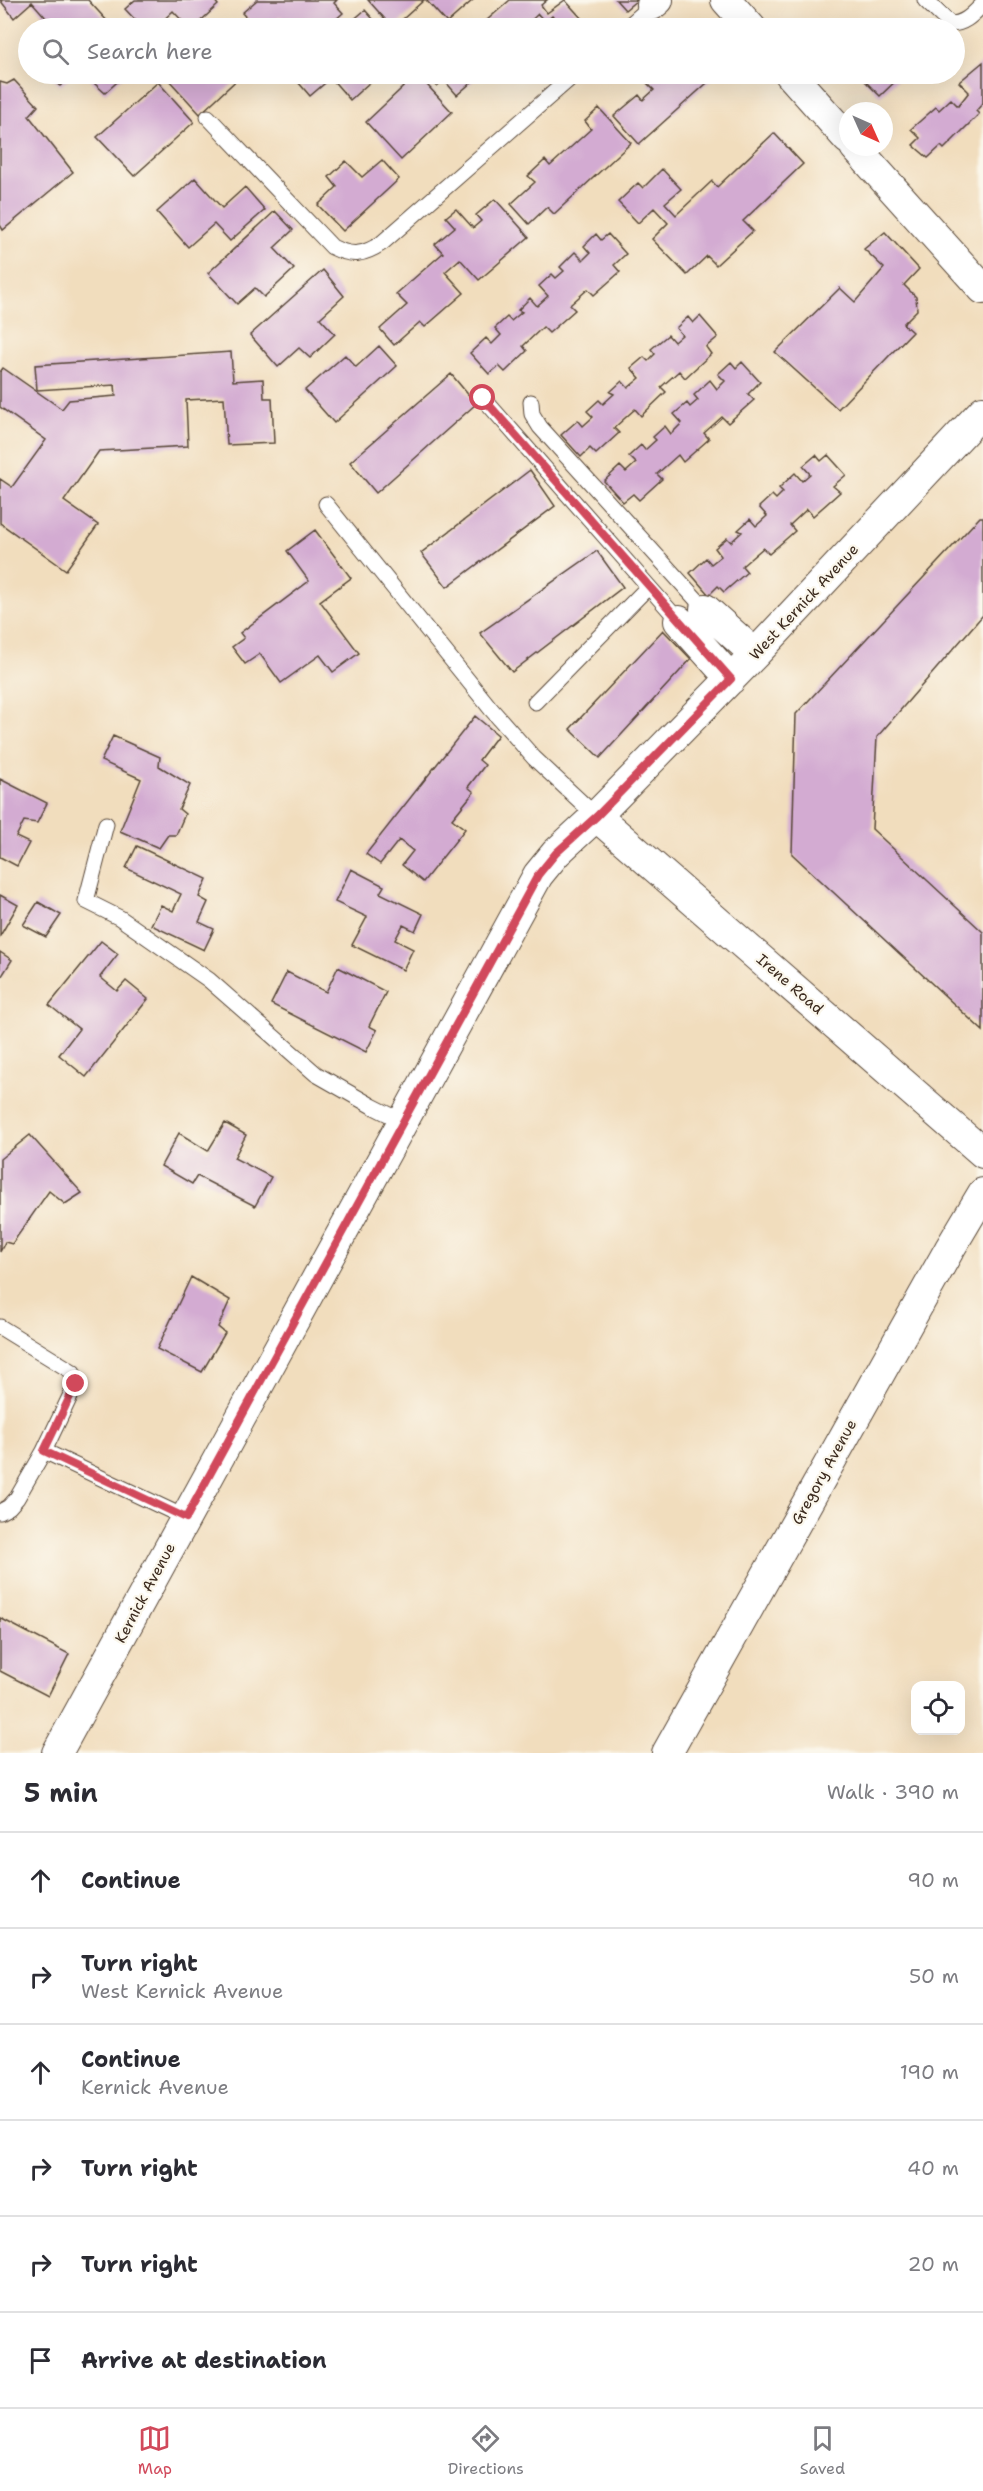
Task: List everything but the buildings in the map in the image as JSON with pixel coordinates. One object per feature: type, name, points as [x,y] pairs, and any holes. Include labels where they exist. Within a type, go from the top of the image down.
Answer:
[{"type":"street","points":[[726,0],[742,18]]},
{"type":"street","points":[[799,84],[839,129]]},
{"type":"street","points":[[863,156],[983,289]]},
{"type":"street","name":"West Kernick Avenue","points":[[597,816],[755,654],[983,411]]},
{"type":"street","points":[[692,615],[755,654]]},
{"type":"street","points":[[692,615],[731,679]]},
{"type":"street","name":"Kernick Avenue","points":[[57,1753],[538,875],[556,853],[597,816]]},
{"type":"street","name":"Irene Road","points":[[597,816],[983,1153]]},
{"type":"street","name":"Gregory Avenue","points":[[667,1753],[931,1281],[983,1193]]},
{"type":"lane","points":[[925,0],[944,18]]},
{"type":"lane","points":[[637,18],[655,2]]},
{"type":"lane","points":[[965,21],[983,4]]},
{"type":"lane","points":[[208,117],[332,247],[355,255],[370,251],[382,243],[564,84]]},
{"type":"lane","points":[[483,398],[648,587],[692,615]]},
{"type":"lane","points":[[531,402],[532,414],[540,427],[692,615]]},
{"type":"lane","points":[[326,504],[498,717],[534,758],[597,816]]},
{"type":"lane","points":[[535,702],[648,587]]},
{"type":"lane","points":[[106,824],[86,901],[120,918],[209,980],[316,1074],[402,1121]]},
{"type":"lane","points":[[0,1327],[73,1372],[76,1384],[44,1451],[17,1498],[9,1507],[0,1512]]},
{"type":"lane","points":[[44,1451],[186,1518]]},
{"type":"route","points":[[76,1384],[44,1451],[186,1518],[382,1156],[538,875],[556,853],[597,816],[731,679],[483,398]]}]
